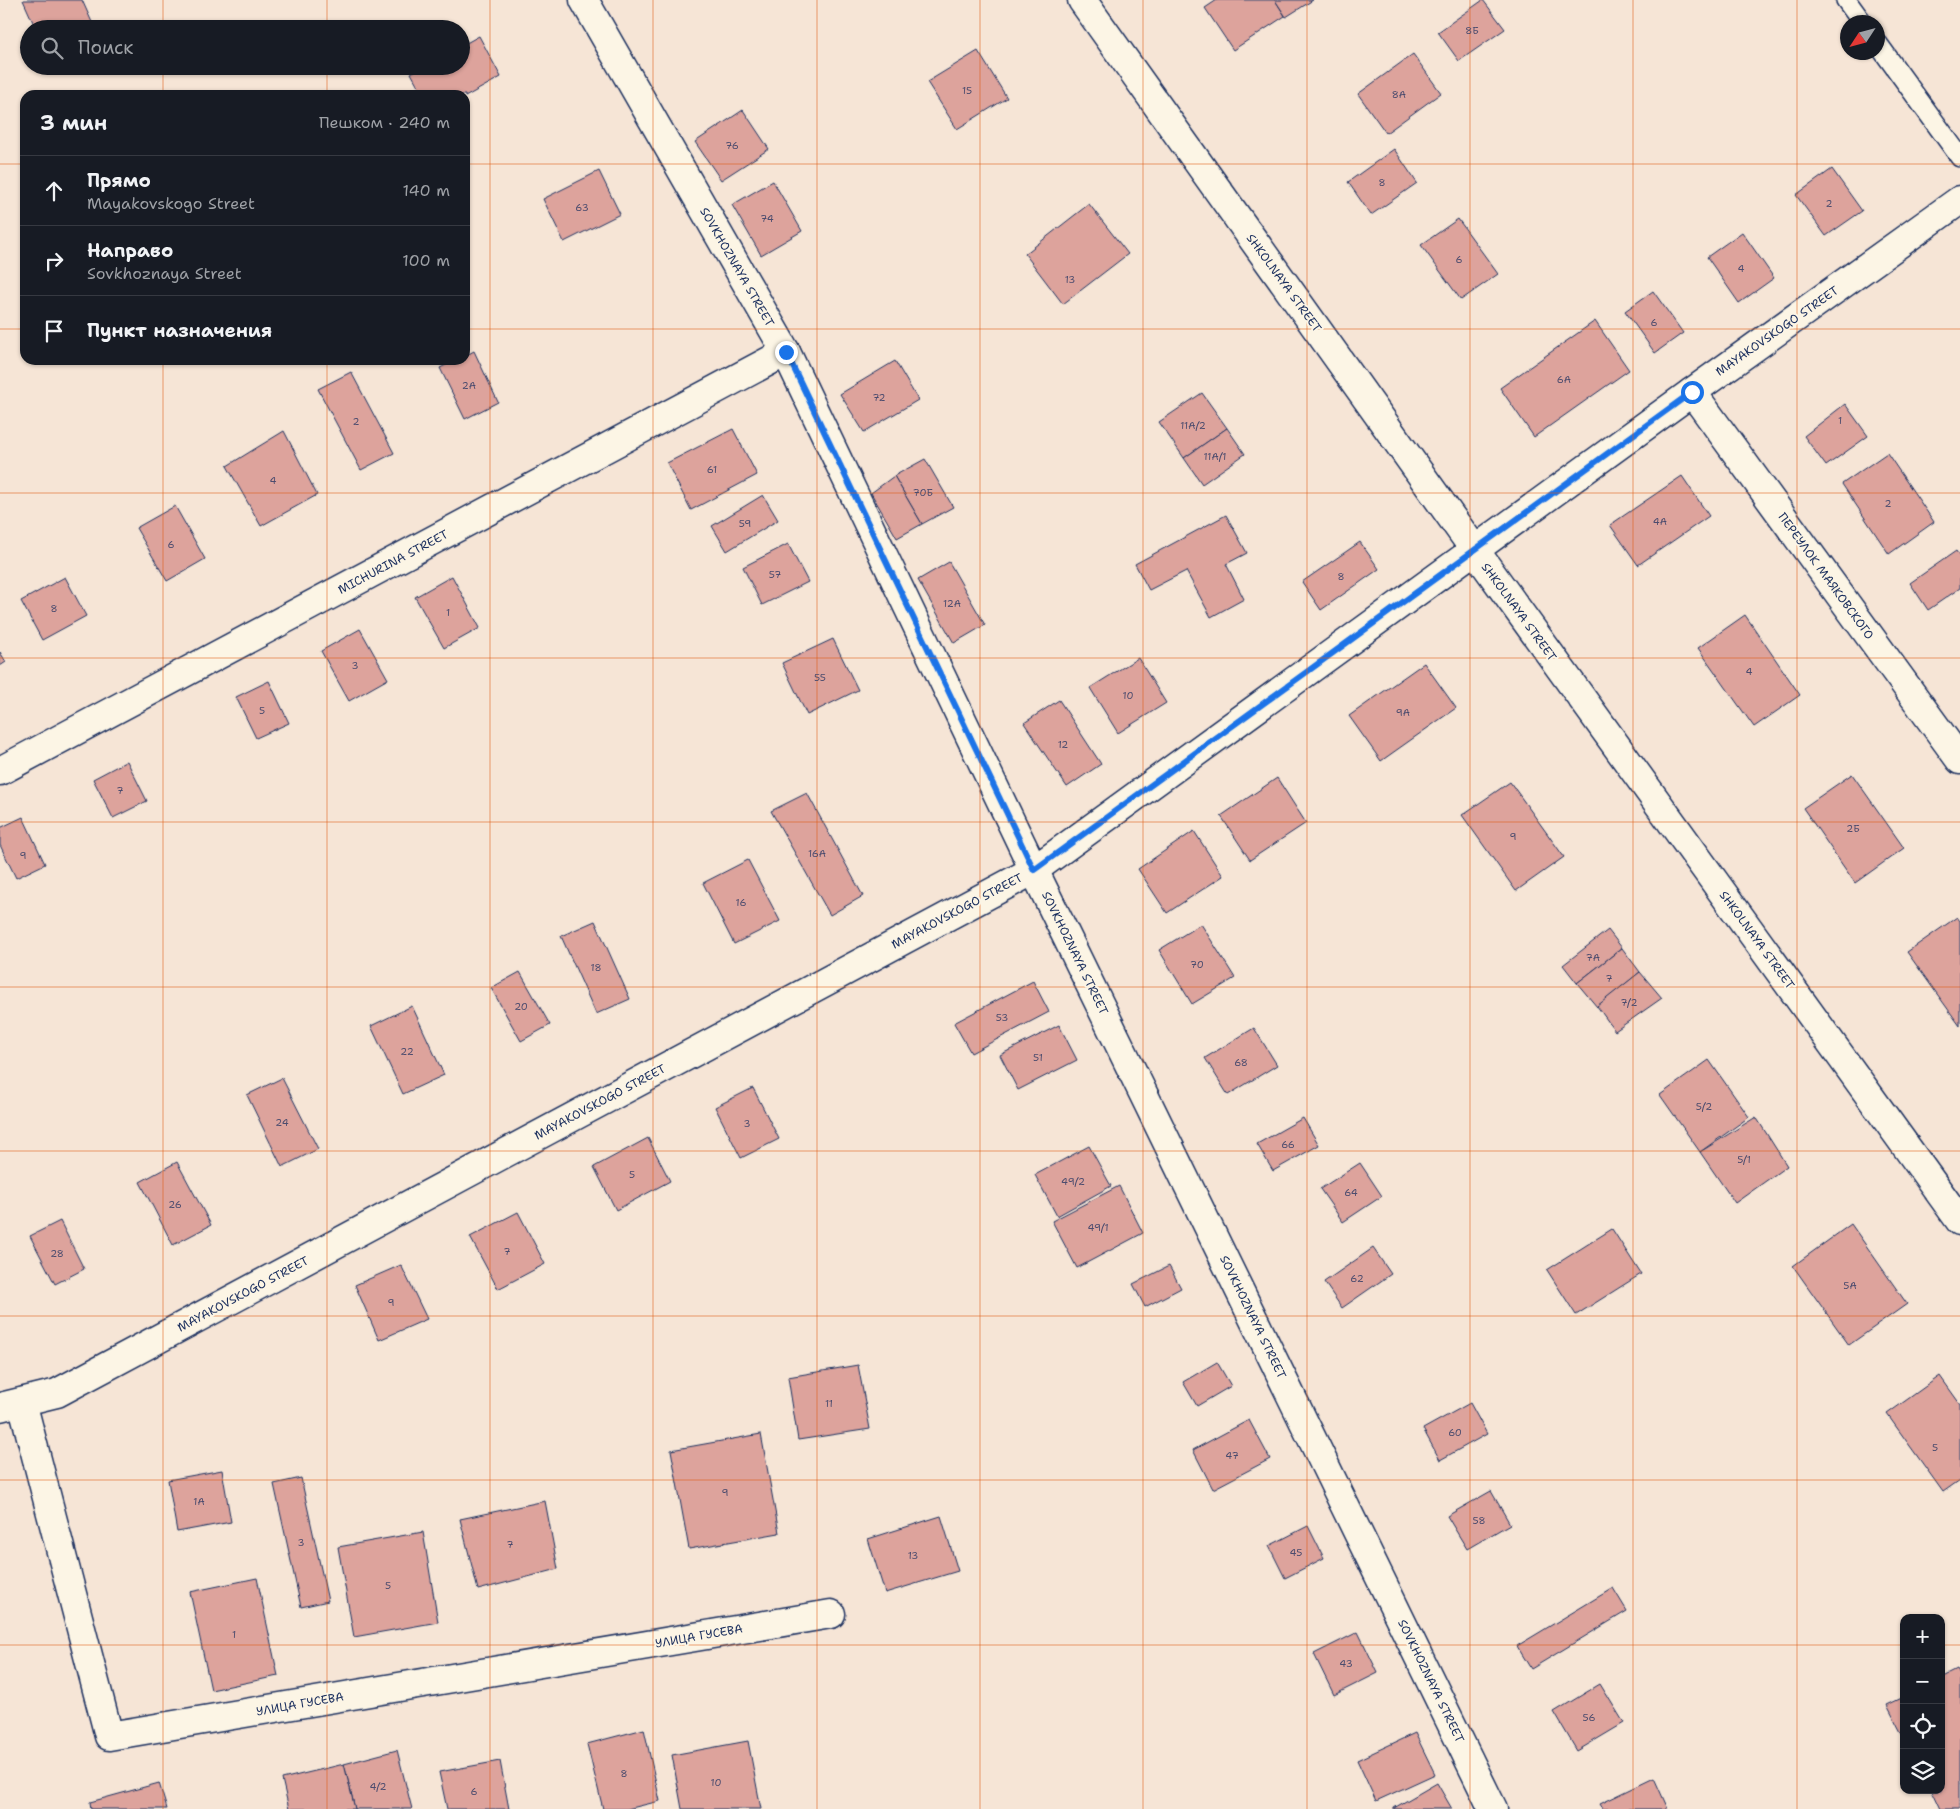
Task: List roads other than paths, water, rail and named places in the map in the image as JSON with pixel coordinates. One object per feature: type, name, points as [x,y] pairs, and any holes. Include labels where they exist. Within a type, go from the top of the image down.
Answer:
[{"type":"street","name":"SOVKHOZNAYA STREET","points":[[584,0],[786,352],[1034,870],[1493,1809]]},
{"type":"street","name":"SHKOLNAYA STREET","points":[[1082,0],[1474,549],[1960,1222]]},
{"type":"street","name":"MAYAKOVSKOGO STREET","points":[[11,1404],[57,1393],[1034,870],[1474,549],[1960,200]]},
{"type":"street","name":"MICHURINA STREET","points":[[0,771],[786,352]]},
{"type":"street","name":"ПЕРЕУЛОК МАЯКОВСКОГО","points":[[1692,392],[1960,760]]},
{"type":"street","name":"УЛИЦА ГУСЕВА","points":[[11,1404],[109,1736],[831,1614]]},
{"type":"lane","points":[[1846,0],[1857,15]]},
{"type":"lane","points":[[1885,54],[1960,157]]}]
